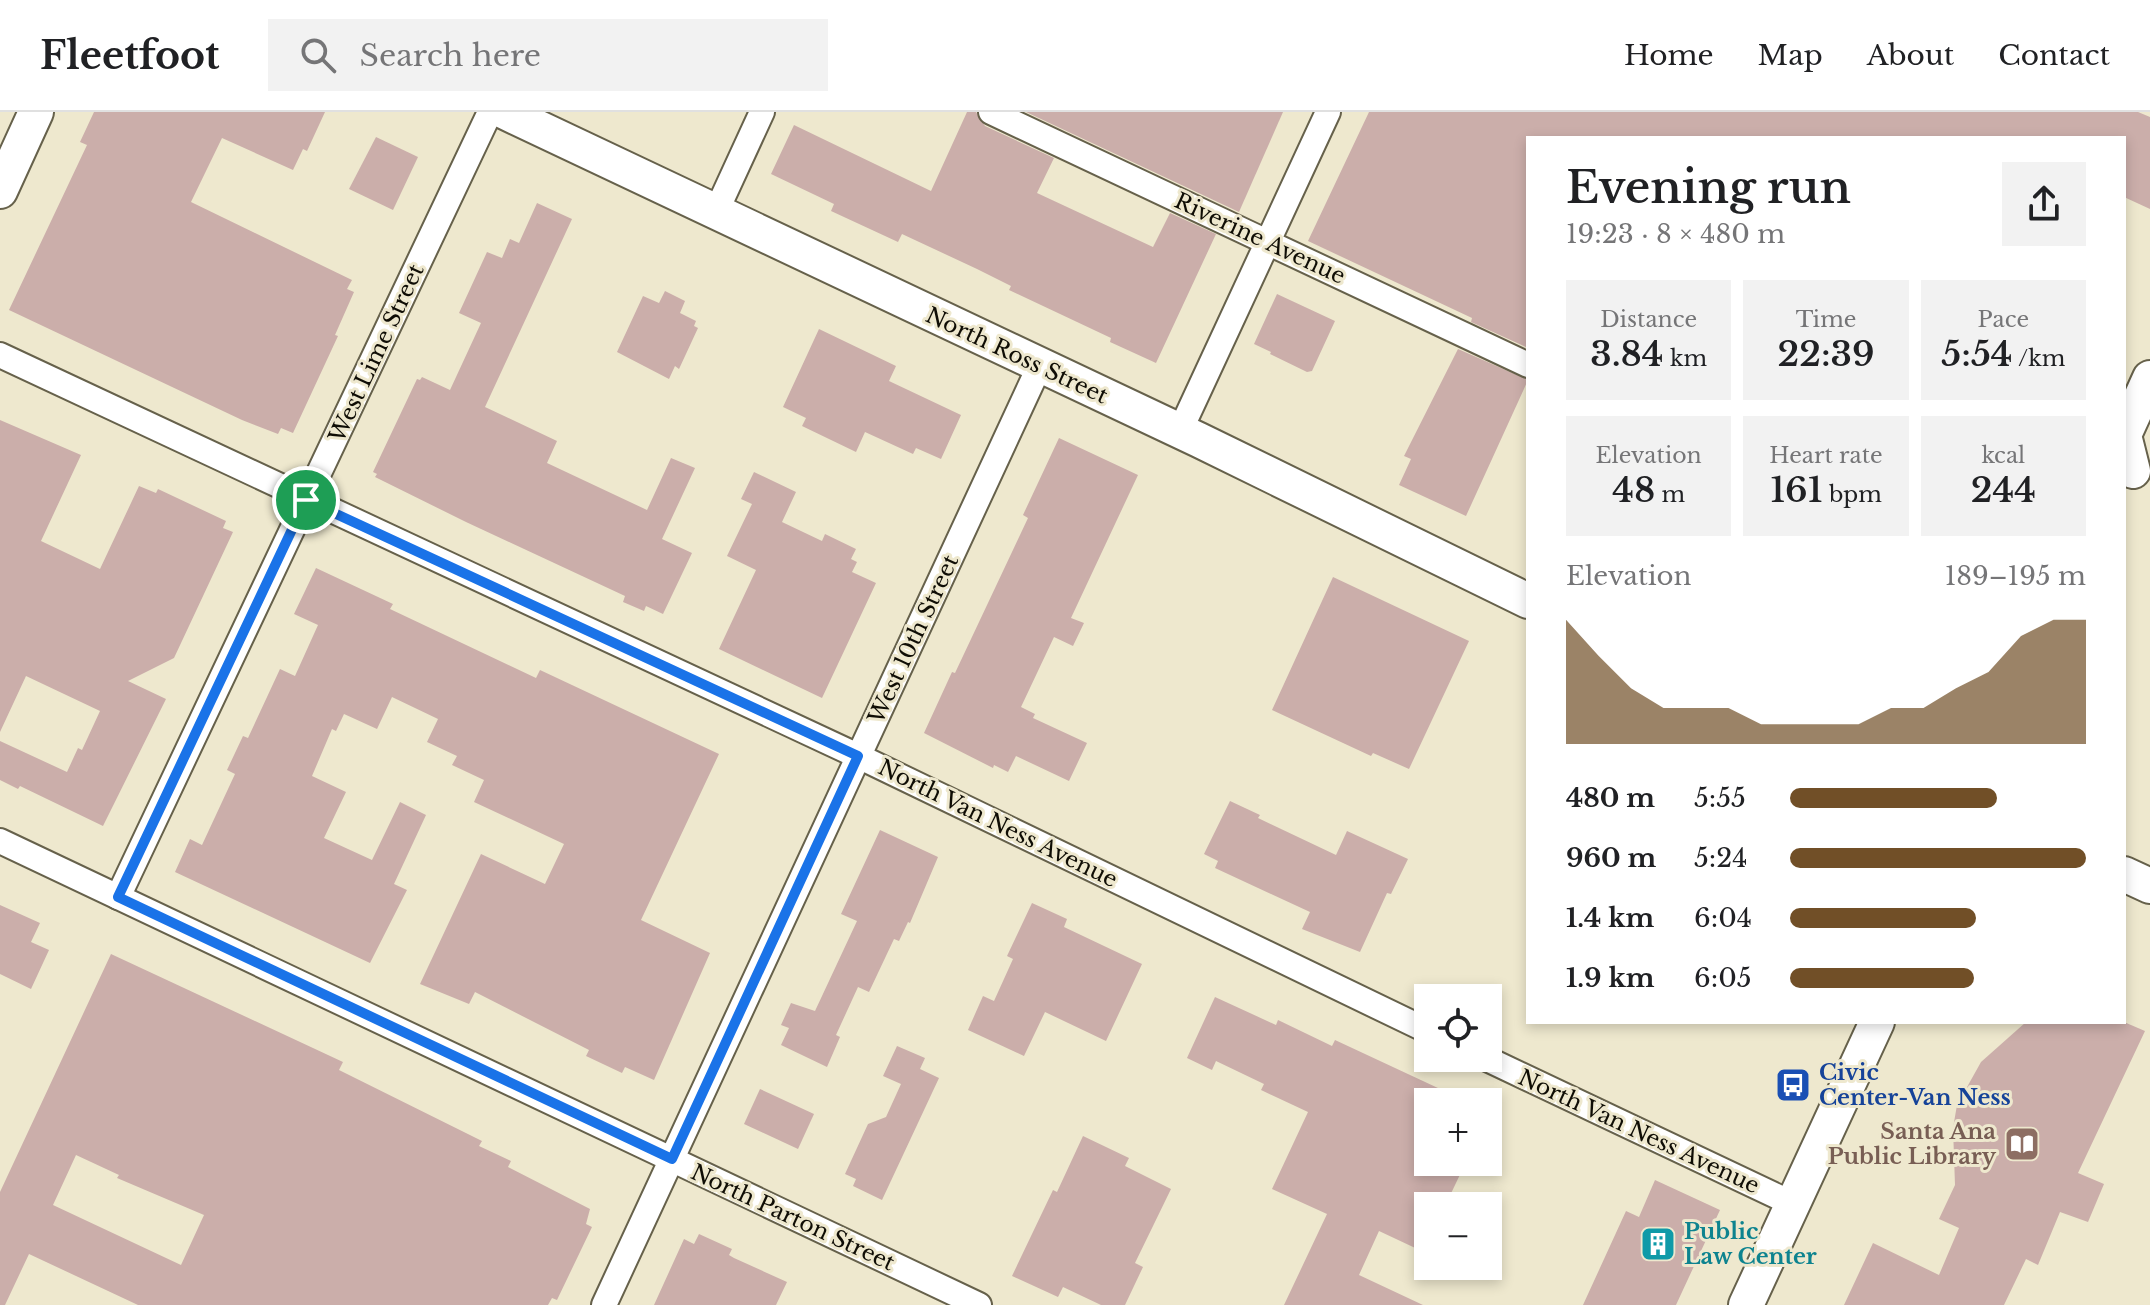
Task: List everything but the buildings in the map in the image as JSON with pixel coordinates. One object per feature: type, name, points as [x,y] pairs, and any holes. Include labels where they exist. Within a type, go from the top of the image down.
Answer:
[{"type":"street","points":[[0,191],[36,112]]},
{"type":"street","name":"West Lime Street","points":[[118,897],[490,112]]},
{"type":"street","name":"North Ross Street","points":[[505,112],[1180,431],[1526,600]]},
{"type":"street","points":[[716,212],[762,112]]},
{"type":"street","name":"Riverine Avenue","points":[[991,112],[1526,364]]},
{"type":"street","points":[[1180,431],[1328,112]]},
{"type":"street","name":"North Van Ness Avenue","points":[[0,355],[858,756],[1414,1024]]},
{"type":"street","name":"West 10th Street","points":[[604,1305],[1040,365]]},
{"type":"street","points":[[2126,431],[2150,378]]},
{"type":"street","points":[[2126,441],[2136,472]]},
{"type":"street","name":"North Parton Street","points":[[0,841],[979,1305]]},
{"type":"street","points":[[2126,875],[2150,886]]},
{"type":"street","points":[[1746,1305],[1876,1024]]},
{"type":"street","name":"North Van Ness Avenue","points":[[1502,1066],[1793,1204]]},
{"type":"place","name":"Civic Center-Van Ness","points":[[1793,1085]]},
{"type":"place","name":"Santa Ana Public Library","points":[[2022,1144]]},
{"type":"place","name":"Public Law Center","points":[[1658,1244]]},
{"type":"route","points":[[306,500],[858,756],[672,1159],[118,897],[306,500]]}]
